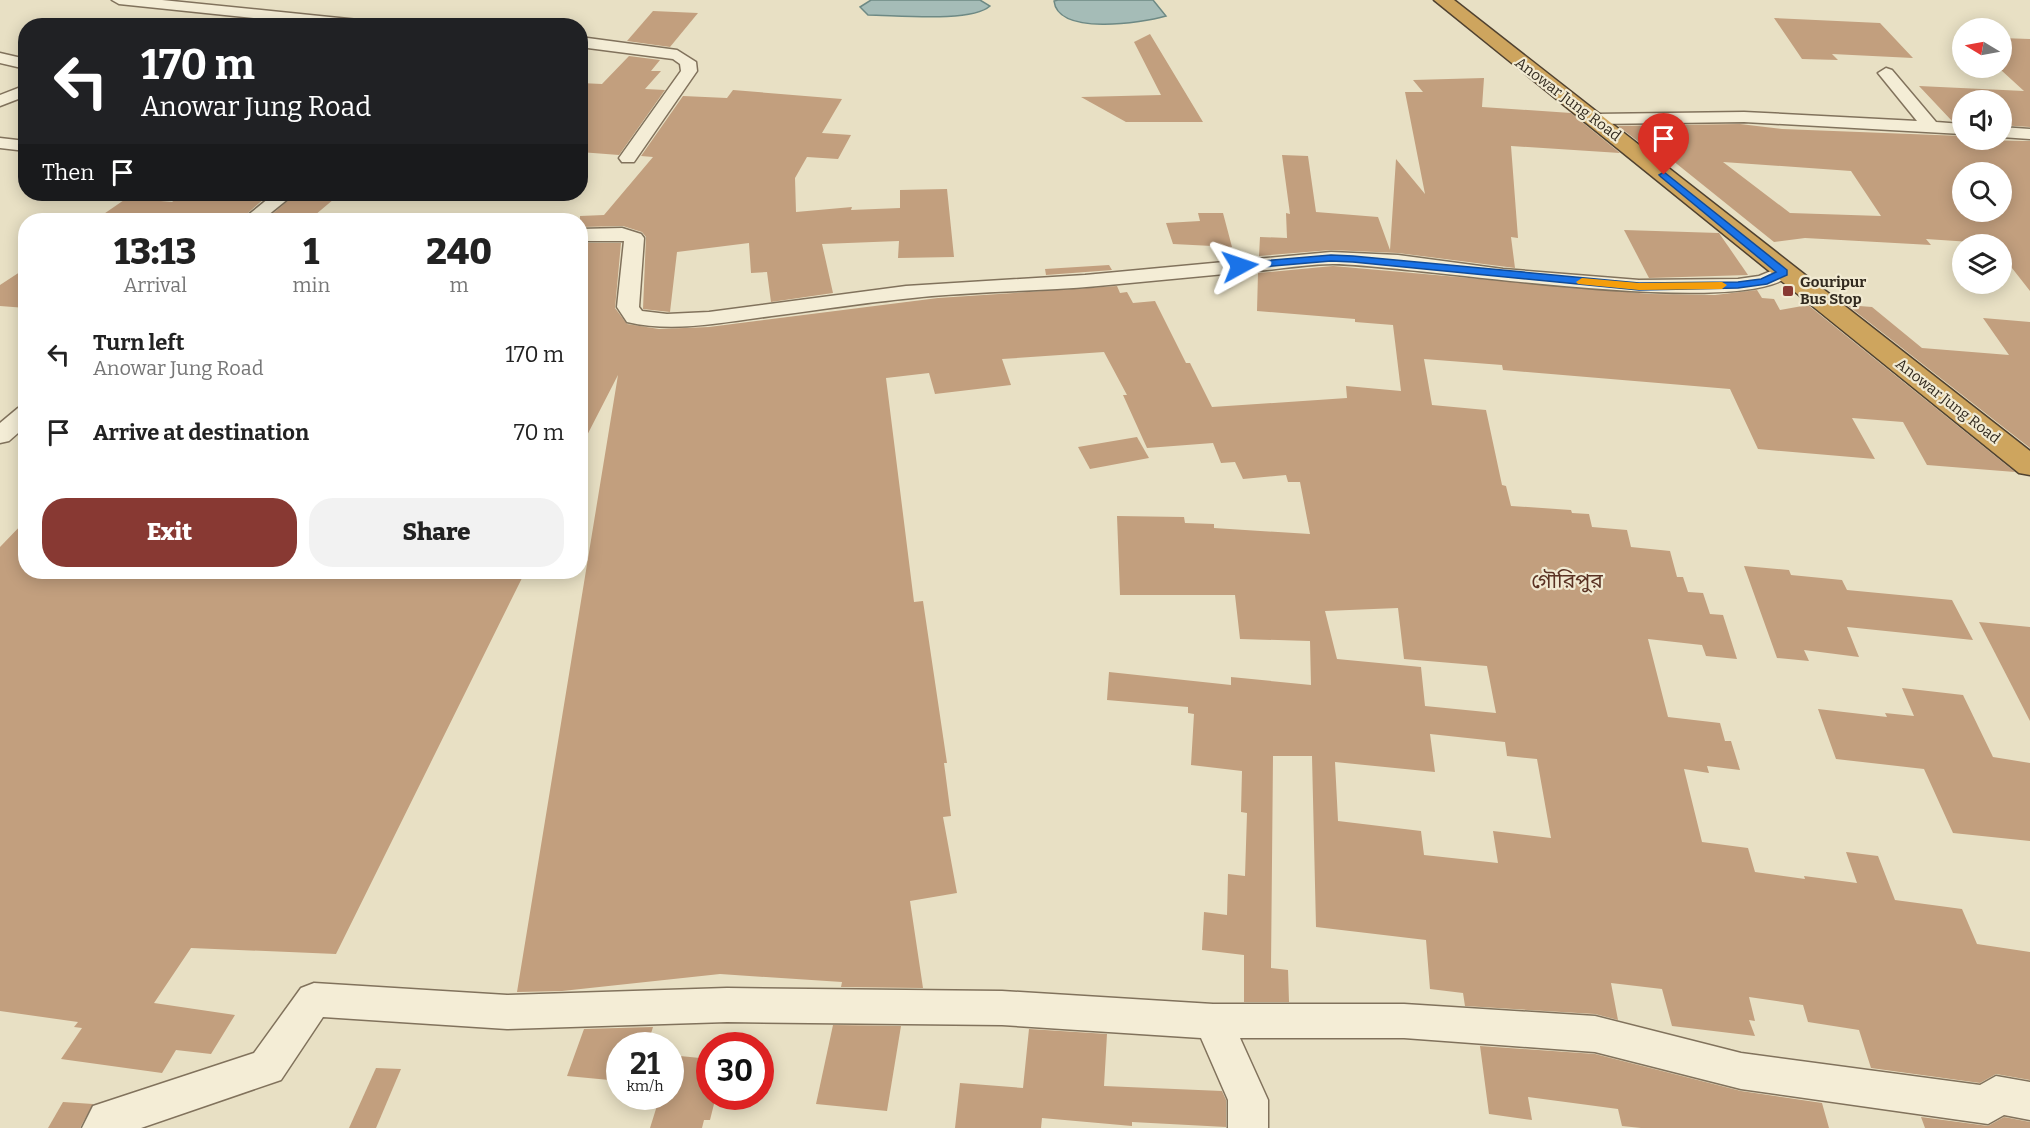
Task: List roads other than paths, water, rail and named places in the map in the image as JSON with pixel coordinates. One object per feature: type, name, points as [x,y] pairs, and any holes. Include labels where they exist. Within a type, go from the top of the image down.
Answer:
[{"type":"highway","name":"Anowar Jung Road","points":[[1443,0],[1596,119],[1783,272],[2030,466]]},
{"type":"street","points":[[119,0],[298,18]]},
{"type":"street","points":[[588,43],[677,55],[688,62],[689,71],[628,158]]},
{"type":"street","points":[[0,58],[18,62]]},
{"type":"street","points":[[1886,73],[1930,126]]},
{"type":"street","points":[[0,101],[18,93]]},
{"type":"street","points":[[1596,119],[1744,117],[1952,128]]},
{"type":"street","points":[[2012,133],[2030,134]]},
{"type":"street","points":[[0,143],[18,145]]},
{"type":"street","points":[[260,213],[276,201]]},
{"type":"street","points":[[588,235],[622,234],[634,238],[627,292],[628,307],[635,317],[651,320],[709,318],[906,292],[1085,281],[1331,258],[1398,261],[1503,275],[1639,286],[1738,285],[1764,282],[1783,272]]},
{"type":"street","points":[[0,436],[18,420]]},
{"type":"street","points":[[102,1128],[107,1120],[267,1067],[314,1000],[507,1012],[727,1005],[1002,1008],[1213,1020],[1404,1021],[1595,1034],[1741,1071],[1988,1105],[1996,1095],[2030,1101]]},
{"type":"street","points":[[1213,1020],[1248,1100],[1248,1128]]},
{"type":"water","points":[[871,0],[980,0],[990,6],[967,15],[913,17],[868,15],[860,7]]},
{"type":"water","points":[[1153,0],[1166,16],[1121,24],[1085,23],[1070,19],[1059,12],[1054,1]]},
{"type":"place","name":"Gouripur Bus Stop","points":[[1788,291]]},
{"type":"district","name":"গৌরিপুর","points":[[1567,581]]}]
